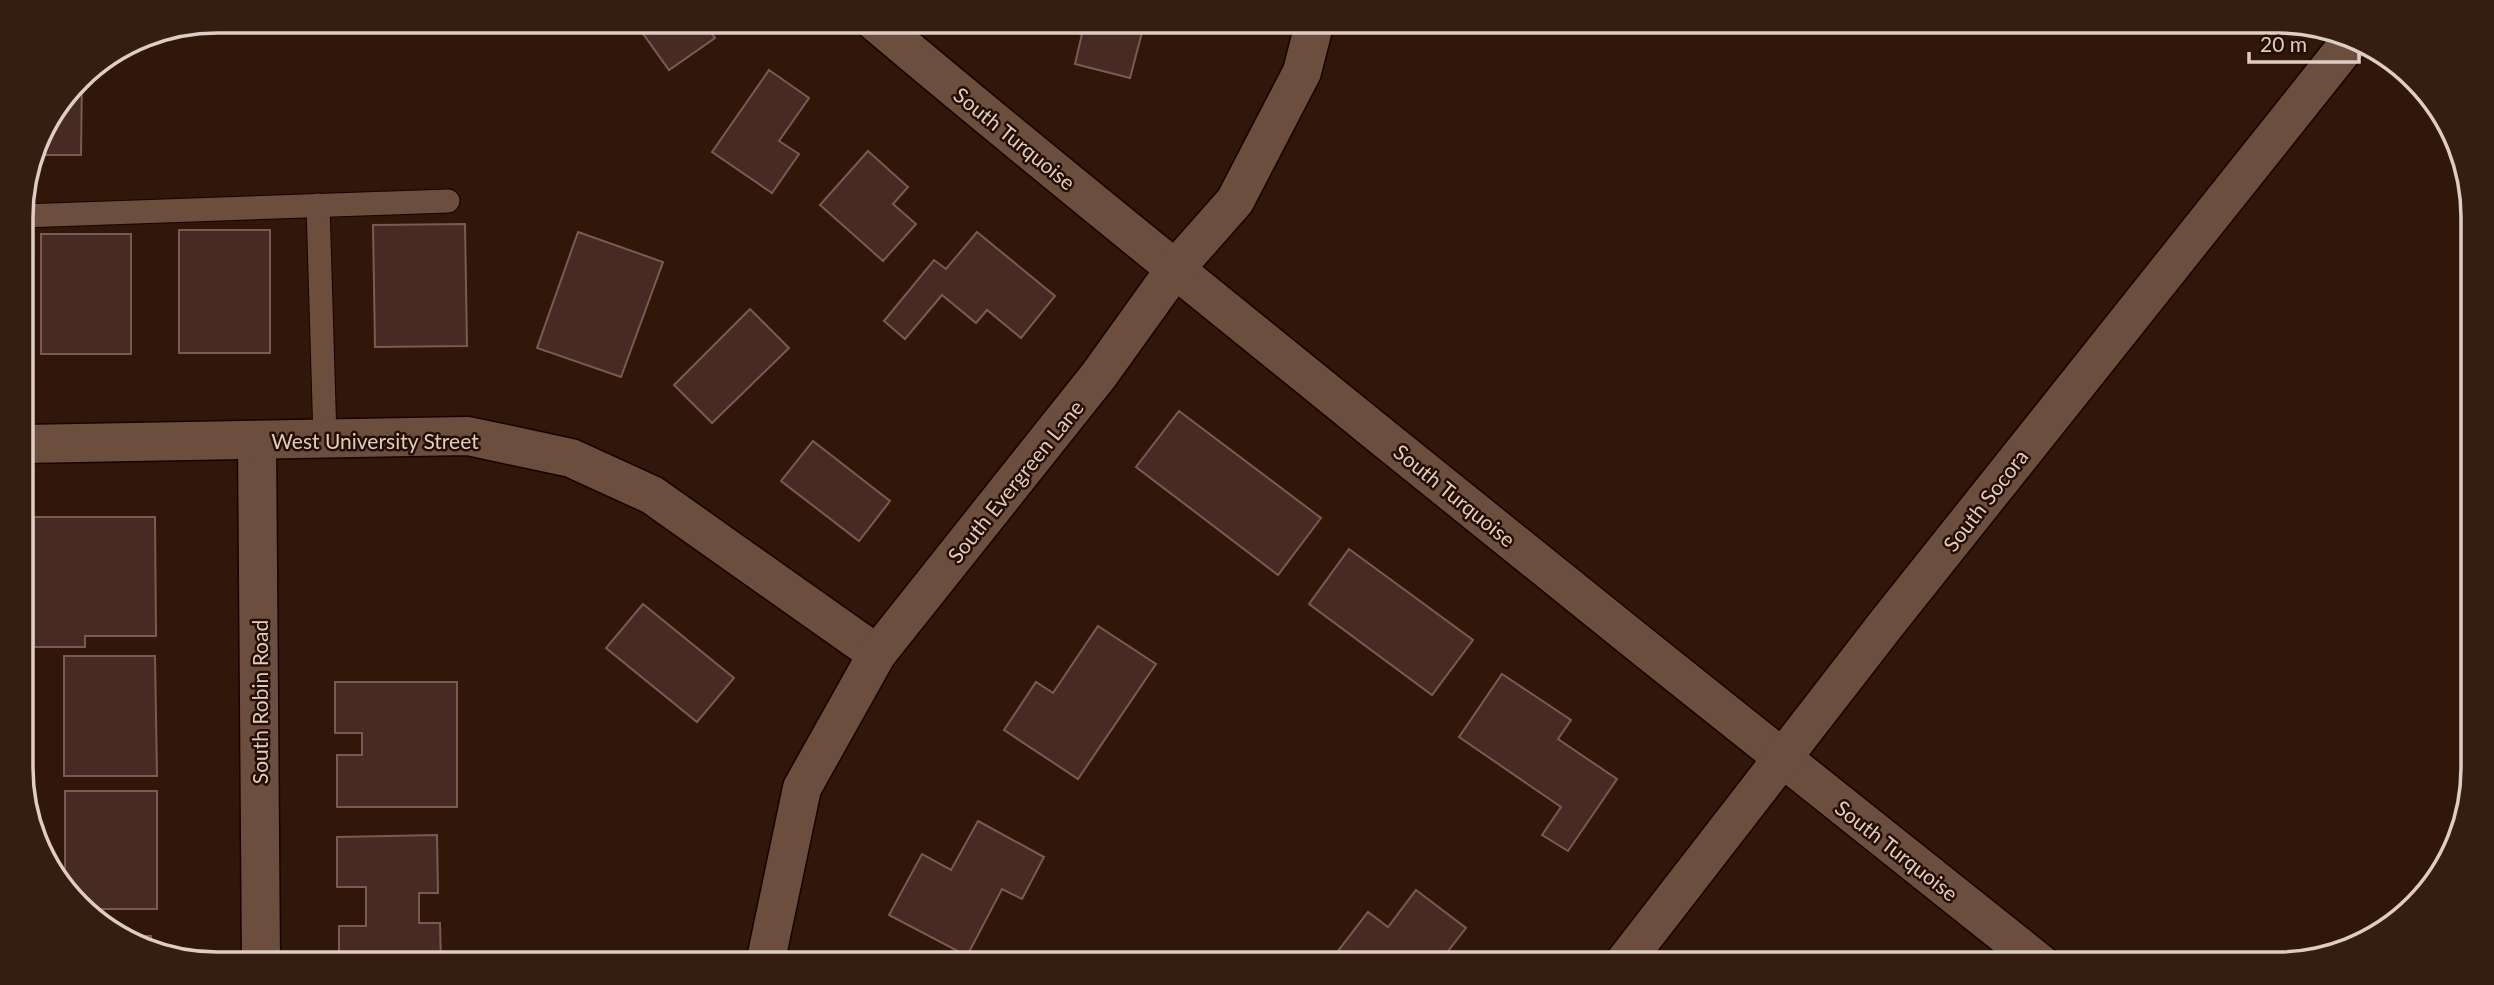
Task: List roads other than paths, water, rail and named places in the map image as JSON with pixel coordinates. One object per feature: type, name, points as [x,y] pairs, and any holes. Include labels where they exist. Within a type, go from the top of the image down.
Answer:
[{"type":"street","name":"South Turquoise","points":[[888,33],[1175,269],[1782,759],[2025,951]]},
{"type":"street","name":"South Evergreen Lane","points":[[768,952],[802,788],[877,654],[1099,375],[1175,269],[1235,201],[1302,72],[1312,33]]},
{"type":"street","name":"South Socora","points":[[1633,951],[1887,623],[2346,47]]},
{"type":"street","name":"West University Street","points":[[34,444],[468,436],[571,458],[652,495],[877,654]]},
{"type":"street","name":"South Robin Road","points":[[257,440],[261,952]]},
{"type":"lane","points":[[34,216],[449,201]]},
{"type":"lane","points":[[318,205],[325,439]]}]
